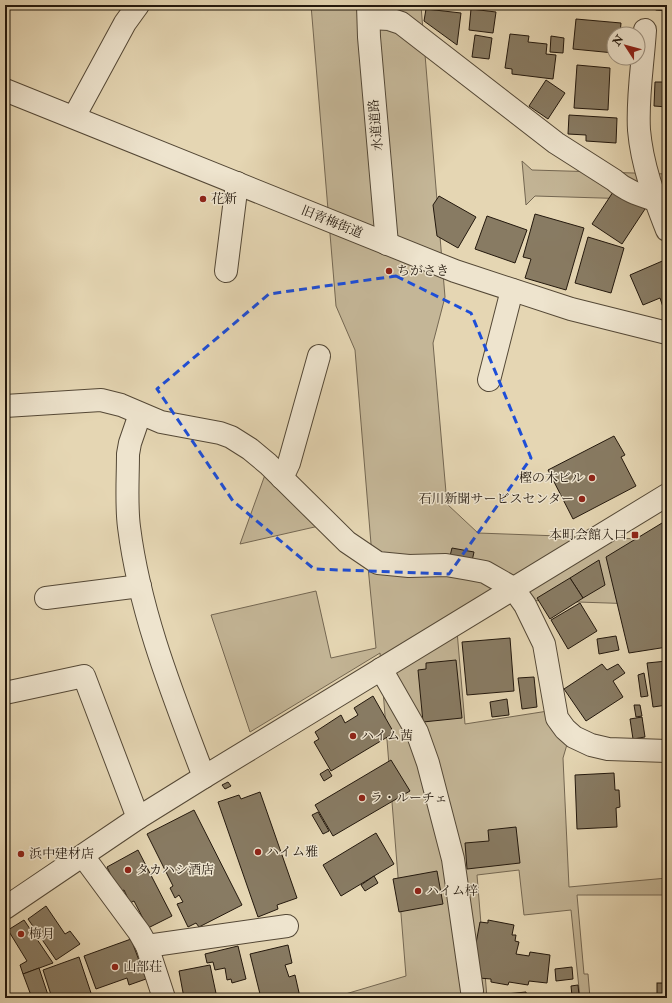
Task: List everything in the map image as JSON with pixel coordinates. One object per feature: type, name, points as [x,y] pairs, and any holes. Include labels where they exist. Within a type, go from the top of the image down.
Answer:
[{"type":"street","points":[[74,117],[125,23],[138,5]]},
{"type":"street","points":[[369,11],[401,23],[556,143],[632,193],[655,200]]},
{"type":"street","name":"水道道路","points":[[369,11],[369,37],[387,244]]},
{"type":"street","points":[[643,66],[639,129],[646,169],[655,200],[667,230]]},
{"type":"street","name":"旧青梅街道","points":[[5,90],[455,271],[571,310],[667,333]]},
{"type":"street","points":[[226,271],[237,183]]},
{"type":"street","points":[[489,380],[512,290]]},
{"type":"street","points":[[282,478],[289,462],[319,356]]},
{"type":"street","points":[[5,406],[100,400],[121,405],[161,422],[220,433],[231,438],[250,449],[282,478],[347,542],[378,563],[409,566],[446,565],[469,569],[485,572],[513,588],[525,605],[544,644],[553,707],[556,718],[574,737],[591,745],[608,749],[667,751]]},
{"type":"street","points":[[140,414],[130,443],[128,467],[128,526],[140,586],[159,658],[204,777]]},
{"type":"street","points":[[5,908],[138,818],[667,495]]},
{"type":"street","points":[[46,598],[140,586]]},
{"type":"street","points":[[381,669],[417,732],[428,763],[453,859],[472,992]]},
{"type":"street","points":[[5,693],[84,676],[138,818]]},
{"type":"street","points":[[83,856],[127,914],[147,946],[164,998]]},
{"type":"street","points":[[147,946],[287,926]]},
{"type":"highlighted area","points":[[396,276],[471,313],[531,458],[449,574],[314,569],[233,501],[157,389],[269,294]]},
{"type":"shaded area","points":[[311,5],[421,6],[445,297],[433,343],[447,504],[478,533],[667,540],[667,605],[488,599],[457,631],[465,724],[548,711],[568,741],[563,758],[569,887],[667,878],[667,895],[577,895],[584,974],[588,974],[590,998],[580,998],[571,910],[524,915],[519,870],[477,875],[487,998],[332,998],[406,976],[380,653],[250,732],[211,615],[316,591],[331,658],[376,648],[368,567],[373,568],[355,350],[336,306]]},
{"type":"shaded area","points":[[522,161],[532,170],[667,174],[667,200],[535,196],[526,205]]},
{"type":"shaded area","points":[[266,472],[319,526],[240,544]]},
{"type":"building","points":[[426,9],[461,13],[457,45],[424,21]]},
{"type":"building","points":[[471,9],[496,12],[493,33],[469,30]]},
{"type":"building","points":[[576,19],[621,23],[621,26],[606,26],[606,52],[573,49]]},
{"type":"building","points":[[510,34],[529,36],[528,42],[547,44],[546,54],[556,55],[553,79],[512,74],[512,69],[505,68]]},
{"type":"building","points":[[475,35],[492,38],[489,59],[472,57]]},
{"type":"building","points":[[551,36],[564,38],[563,53],[550,52]]},
{"type":"building","points":[[577,65],[610,68],[608,110],[574,108]]},
{"type":"building","points":[[546,80],[565,93],[548,119],[529,106]]},
{"type":"building","points":[[655,82],[667,82],[667,107],[654,106]]},
{"type":"building","points":[[569,115],[617,118],[616,143],[586,141],[586,135],[568,134]]},
{"type":"building","points":[[615,189],[645,209],[622,244],[592,224]]},
{"type":"building","points":[[439,196],[476,217],[458,248],[437,236],[433,205]]},
{"type":"building","points":[[535,214],[584,228],[566,290],[525,278],[531,259],[523,257]]},
{"type":"building","points":[[487,216],[527,230],[515,263],[475,249]]},
{"type":"building","points":[[588,237],[624,248],[611,293],[575,283]]},
{"type":"building","points":[[667,259],[667,305],[663,307],[660,298],[643,305],[630,275]]},
{"type":"building","name":"樫の木ビル","points":[[614,436],[625,455],[621,457],[636,486],[573,519],[548,470]]},
{"type":"building","points":[[667,520],[667,647],[629,653],[606,557]]},
{"type":"building","points":[[452,548],[474,552],[472,561],[450,556]]},
{"type":"building","points":[[599,560],[605,585],[583,598],[570,578]]},
{"type":"building","points":[[570,578],[583,598],[550,619],[537,598]]},
{"type":"building","points":[[580,603],[597,631],[568,649],[551,620]]},
{"type":"building","points":[[616,636],[619,650],[599,654],[597,639]]},
{"type":"building","points":[[510,638],[514,691],[467,695],[462,642]]},
{"type":"building","points":[[456,660],[462,718],[423,722],[418,670],[426,669],[426,663]]},
{"type":"building","points":[[667,661],[667,705],[653,707],[647,663]]},
{"type":"building","points":[[602,664],[607,670],[618,664],[625,673],[613,681],[623,697],[586,721],[564,689]]},
{"type":"building","points":[[644,673],[648,696],[641,697],[638,675]]},
{"type":"building","points":[[534,677],[537,707],[522,709],[518,678]]},
{"type":"building","name":"ハイム茜","points":[[373,696],[394,733],[331,771],[314,742],[319,739],[315,732],[341,715],[345,723],[358,715],[354,708]]},
{"type":"building","points":[[507,699],[509,715],[492,717],[490,702]]},
{"type":"building","points":[[634,705],[640,705],[642,716],[636,717]]},
{"type":"building","points":[[642,717],[645,737],[633,739],[630,719]]},
{"type":"building","name":"ラ・ルーチェ","points":[[391,760],[410,791],[333,836],[315,805]]},
{"type":"building","points":[[328,769],[332,776],[324,781],[320,774]]},
{"type":"building","points":[[614,773],[615,790],[619,790],[620,807],[616,808],[617,827],[577,829],[575,775]]},
{"type":"building","points":[[228,782],[231,786],[225,789],[222,785]]},
{"type":"building","name":"ハイム雅","points":[[260,792],[297,898],[277,905],[278,909],[258,917],[218,802],[239,795],[241,799]]},
{"type":"building","points":[[194,810],[242,905],[199,927],[196,923],[188,927],[177,904],[183,902],[179,895],[175,898],[170,888],[173,886],[147,834]]},
{"type":"building","points":[[318,812],[329,831],[323,834],[312,815]]},
{"type":"building","points":[[516,827],[520,863],[467,869],[465,843],[489,841],[488,830]]},
{"type":"building","points":[[376,833],[394,864],[341,896],[323,865]]},
{"type":"building","points":[[138,850],[172,916],[148,928],[134,901],[130,903],[124,890],[119,892],[107,867]]},
{"type":"building","name":"ハイム梓","points":[[437,871],[443,904],[399,912],[393,879]]},
{"type":"building","points":[[374,876],[378,883],[365,891],[361,885]]},
{"type":"building","points":[[46,906],[65,934],[70,931],[80,944],[56,960],[28,919]]},
{"type":"building","points":[[24,920],[53,963],[23,974],[20,965],[27,961],[8,930]]},
{"type":"building","points":[[488,920],[514,925],[512,935],[516,935],[515,941],[519,942],[516,954],[529,956],[530,952],[550,955],[547,983],[529,981],[528,985],[509,982],[508,985],[491,982],[491,979],[479,978],[480,969],[476,969],[474,954],[480,922],[488,923]]},
{"type":"building","name":"山部荘","points":[[131,939],[146,979],[129,985],[127,978],[96,989],[84,956]]},
{"type":"building","points":[[288,945],[292,963],[285,965],[289,977],[295,975],[300,997],[261,998],[250,954]]},
{"type":"building","points":[[238,946],[246,979],[232,983],[231,979],[227,980],[225,968],[215,970],[213,962],[207,963],[205,954]]},
{"type":"building","points":[[79,957],[92,996],[86,998],[52,998],[43,970]]},
{"type":"building","points":[[210,965],[217,998],[184,998],[179,971]]},
{"type":"building","points":[[572,967],[573,979],[556,981],[555,969]]},
{"type":"building","points":[[39,968],[49,998],[32,998],[23,974]]},
{"type":"building","points":[[657,983],[667,983],[667,998],[657,998]]},
{"type":"building","points":[[578,985],[579,995],[572,996],[571,986]]},
{"type":"building","points":[[526,992],[527,998],[507,998],[506,994]]},
{"type":"railway","points":[[614,5],[667,10]]},
{"type":"place","name":"花新","points":[[203,199]]},
{"type":"place","name":"ちがさき","points":[[389,271]]},
{"type":"place","name":"樫の木ビル","points":[[592,478]]},
{"type":"place","name":"石川新聞サービスセンター","points":[[582,499]]},
{"type":"place","name":"本町会館入口","points":[[635,535]]},
{"type":"place","name":"ハイム茜","points":[[353,736]]},
{"type":"place","name":"ラ・ルーチェ","points":[[362,798]]},
{"type":"place","name":"ハイム雅","points":[[258,852]]},
{"type":"place","name":"浜中建材店","points":[[21,854]]},
{"type":"place","name":"タカハシ酒店","points":[[128,870]]},
{"type":"place","name":"ハイム梓","points":[[418,891]]},
{"type":"place","name":"梅月","points":[[21,934]]},
{"type":"place","name":"山部荘","points":[[115,967]]}]
